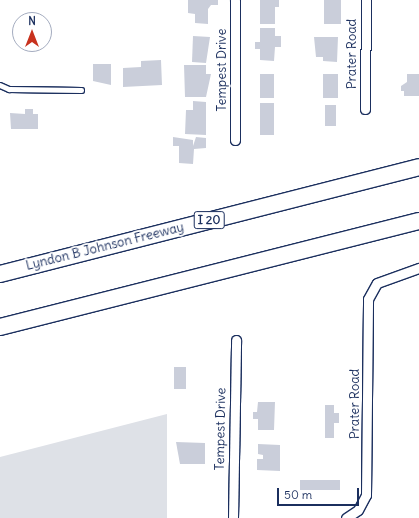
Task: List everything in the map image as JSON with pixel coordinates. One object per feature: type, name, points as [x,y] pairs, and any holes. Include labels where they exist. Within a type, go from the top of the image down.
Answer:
[{"type":"highway","name":"Lyndon B Johnson Freeway","points":[[0,274],[419,167]]},
{"type":"highway","points":[[0,327],[419,221]]},
{"type":"street","name":"Tempest Drive","points":[[235,0],[235,140]]},
{"type":"street","name":"Prater Road","points":[[365,109],[366,0]]},
{"type":"street","name":"Prater Road","points":[[346,518],[359,514],[366,495],[368,299],[377,283],[419,268]]},
{"type":"street","name":"Tempest Drive","points":[[233,518],[236,340]]},
{"type":"lane","points":[[0,85],[9,89],[81,90]]},
{"type":"shaded area","points":[[167,414],[167,518],[0,518],[0,457]]},
{"type":"building","points":[[188,0],[218,0],[218,5],[211,5],[208,9],[208,24],[195,23],[195,14],[188,13]]},
{"type":"building","points":[[260,0],[279,0],[279,7],[275,7],[275,24],[260,24]]},
{"type":"building","points":[[324,0],[341,0],[341,24],[324,24]]},
{"type":"building","points":[[260,28],[275,28],[275,36],[281,36],[281,47],[275,47],[274,61],[260,60],[260,49],[255,49],[255,42],[260,42]]},
{"type":"building","points":[[193,36],[210,37],[206,63],[192,62]]},
{"type":"building","points":[[314,37],[338,37],[337,62],[323,61],[323,57],[316,57]]},
{"type":"building","points":[[161,60],[162,85],[123,87],[123,68],[141,67],[141,61]]},
{"type":"building","points":[[93,64],[111,64],[111,85],[93,81]]},
{"type":"building","points":[[184,65],[206,65],[206,74],[211,74],[206,97],[185,97]]},
{"type":"building","points":[[260,74],[274,74],[274,98],[260,98]]},
{"type":"building","points":[[323,74],[338,74],[338,98],[323,98]]},
{"type":"building","points":[[407,74],[419,74],[419,96],[404,96],[404,91],[401,91],[401,86],[407,82]]},
{"type":"building","points":[[193,101],[206,102],[206,135],[185,134],[186,110],[193,110]]},
{"type":"building","points":[[260,103],[274,103],[274,135],[260,135]]},
{"type":"building","points":[[325,105],[336,105],[336,126],[325,126]]},
{"type":"building","points":[[25,109],[33,109],[33,114],[38,114],[38,129],[11,129],[10,113],[25,114]]},
{"type":"building","points":[[173,137],[193,140],[193,146],[196,137],[206,138],[206,148],[194,149],[193,164],[179,163],[179,146],[173,146]]},
{"type":"building","points":[[174,367],[186,367],[186,389],[174,389]]},
{"type":"building","points":[[258,402],[275,402],[274,430],[258,430],[258,419],[253,419],[253,412],[257,412]]},
{"type":"building","points":[[325,405],[334,405],[334,413],[339,413],[339,423],[334,423],[334,438],[325,438]]},
{"type":"building","points":[[176,442],[205,443],[205,464],[180,464]]},
{"type":"building","points":[[258,444],[280,445],[280,471],[257,470],[257,459],[263,459],[263,455],[258,454]]},
{"type":"building","points":[[300,480],[340,480],[340,490],[300,490]]}]
